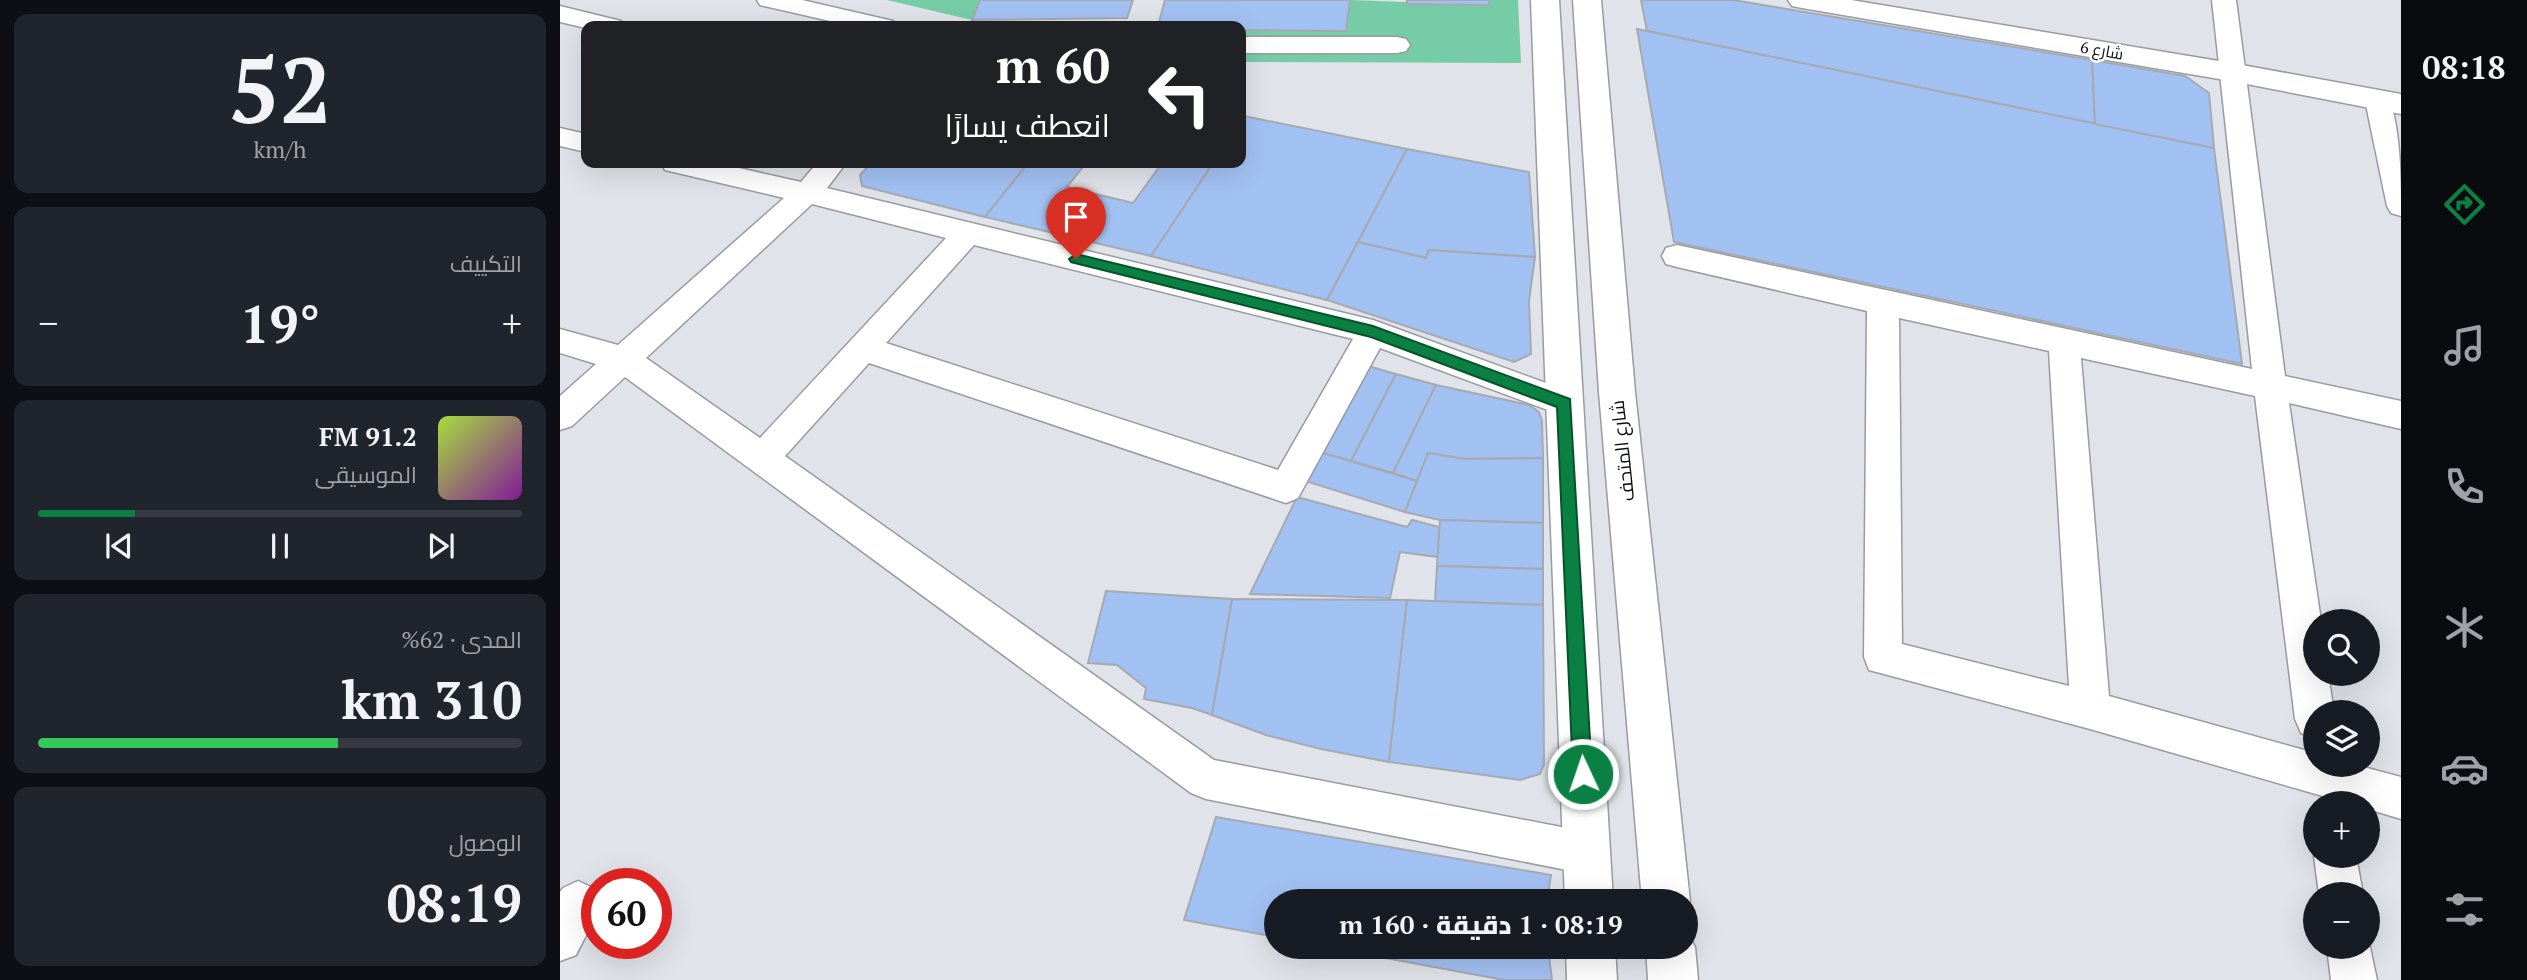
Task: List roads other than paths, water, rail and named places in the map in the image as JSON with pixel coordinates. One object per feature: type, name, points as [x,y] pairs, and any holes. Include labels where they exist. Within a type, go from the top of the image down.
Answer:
[{"type":"main road","points":[[1545,0],[1588,889]]},
{"type":"main road","name":"شارع المتحف","points":[[1587,0],[1617,392],[1665,889]]},
{"type":"main road","name":"شارع 6","points":[[1802,0],[2231,72],[2389,102]]},
{"type":"main road","points":[[1591,959],[1592,980]]},
{"type":"main road","points":[[1671,959],[1674,980]]},
{"type":"street","points":[[769,0],[862,21]]},
{"type":"street","points":[[2224,0],[2270,386],[2312,700]]},
{"type":"street","points":[[560,14],[590,21]]},
{"type":"street","points":[[1246,45],[1397,45]]},
{"type":"street","points":[[2389,102],[2401,206]]},
{"type":"street","points":[[560,137],[581,142]]},
{"type":"street","points":[[698,168],[807,192],[1373,332],[1564,403]]},
{"type":"street","points":[[560,416],[807,192],[828,168]]},
{"type":"street","points":[[762,459],[968,232]]},
{"type":"street","points":[[1677,256],[1883,304],[2064,340],[2401,415]]},
{"type":"street","points":[[1883,304],[1883,657],[2090,710],[2324,782],[2401,798]]},
{"type":"street","points":[[863,348],[1286,488],[1373,332]]},
{"type":"street","points":[[2064,340],[2090,710]]},
{"type":"street","points":[[560,341],[624,359],[1206,779],[1587,853]]},
{"type":"street","points":[[2351,959],[2354,980]]}]
